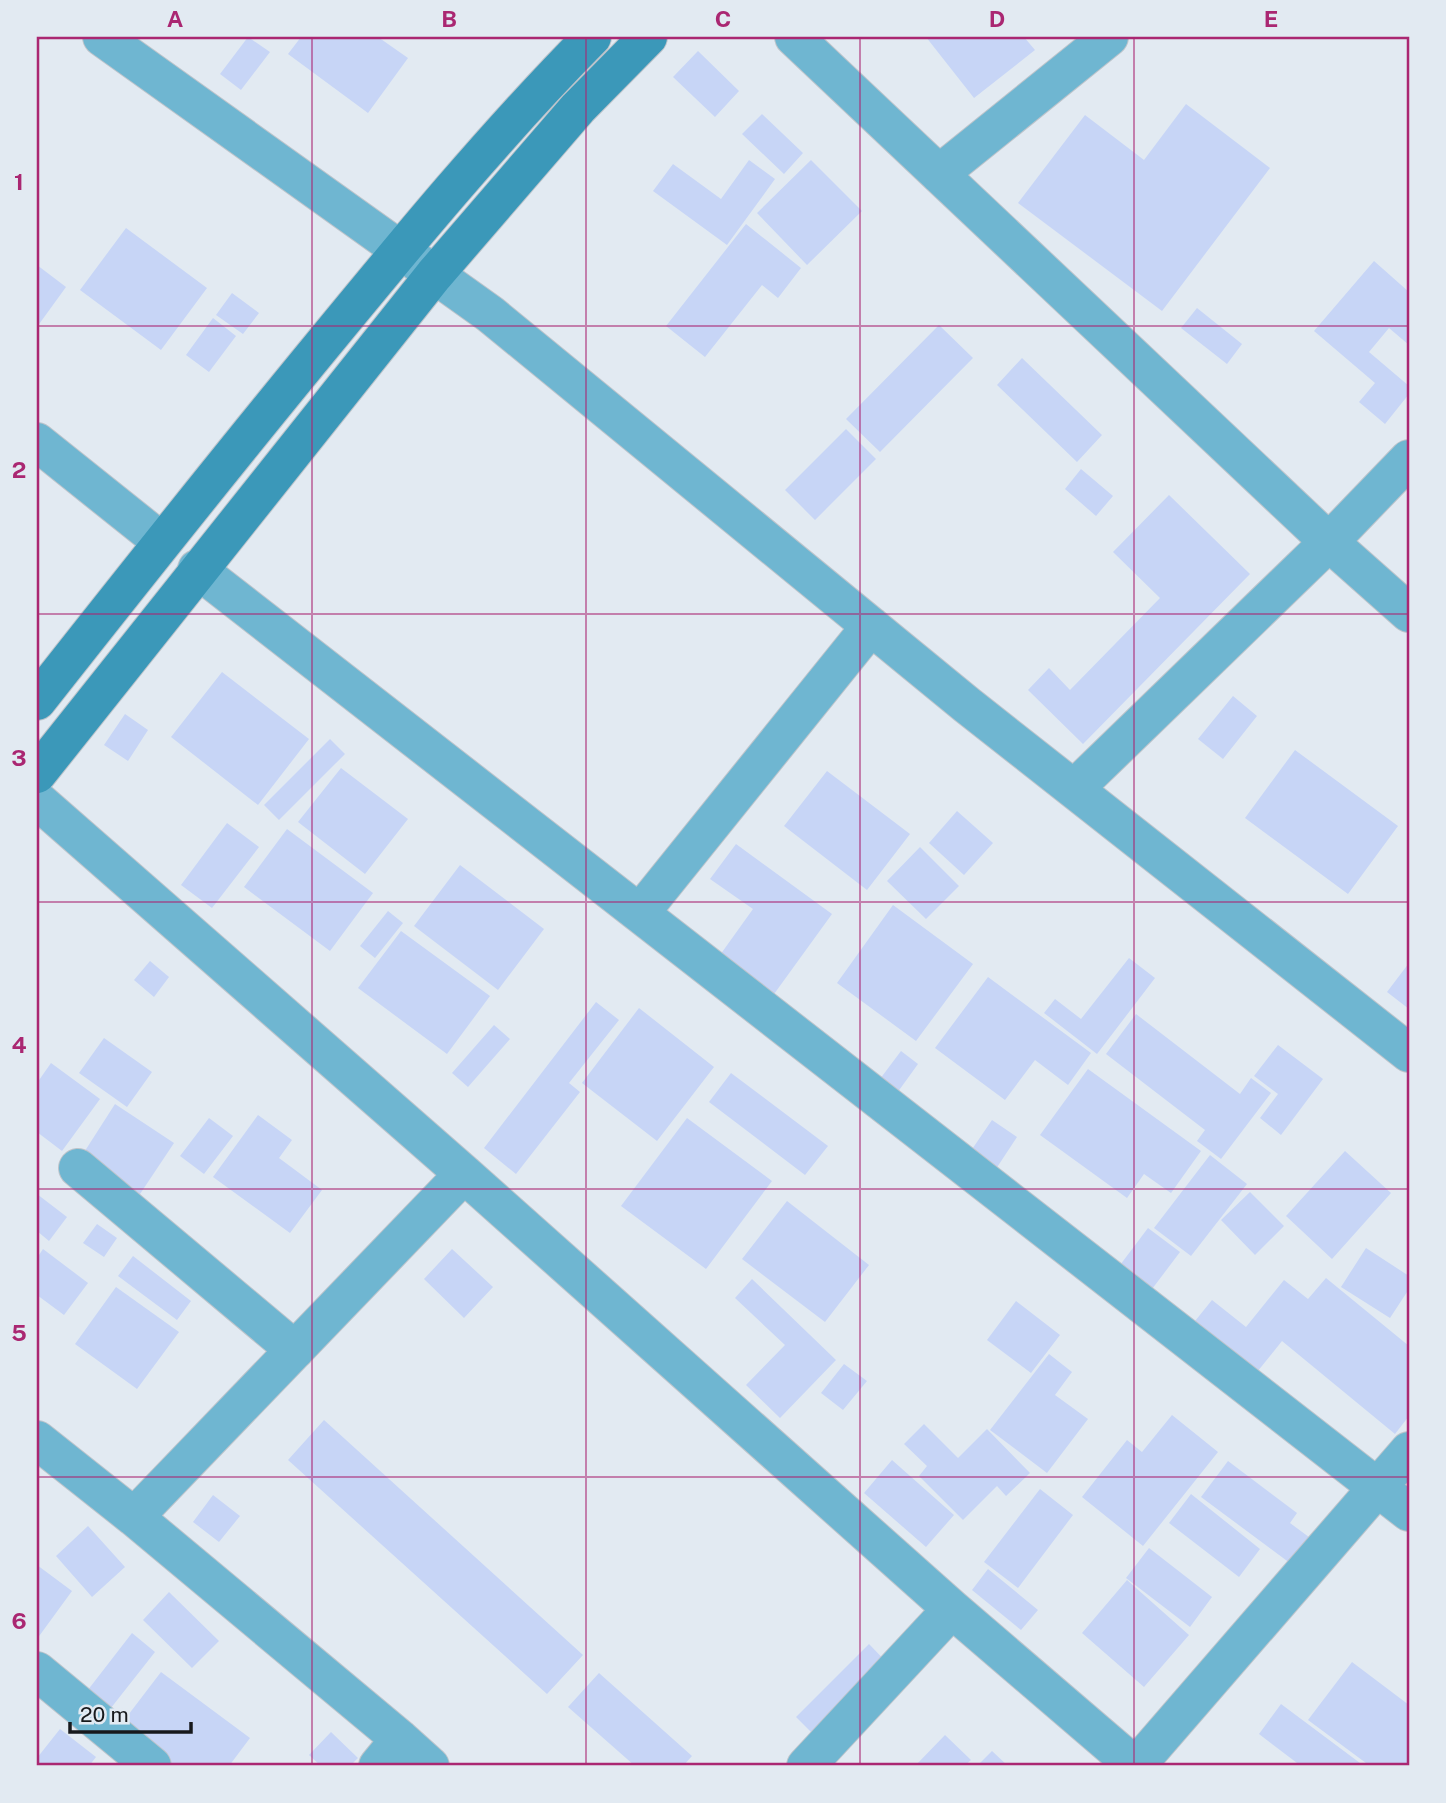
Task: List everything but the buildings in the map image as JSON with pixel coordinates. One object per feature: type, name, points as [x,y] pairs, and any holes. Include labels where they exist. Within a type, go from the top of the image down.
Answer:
[{"type":"main road","points":[[37,701],[162,542],[399,251],[548,82],[592,37]]},
{"type":"main road","points":[[37,774],[197,569],[434,275],[578,108],[648,37]]},
{"type":"street","points":[[102,37],[490,314],[871,626],[1409,1053]]},
{"type":"street","points":[[794,37],[1329,542],[1409,613]]},
{"type":"street","points":[[939,174],[1109,37]]},
{"type":"street","points":[[37,442],[162,542]]},
{"type":"street","points":[[1074,789],[1329,542],[1409,459]]},
{"type":"street","points":[[197,569],[1409,1512]]},
{"type":"street","points":[[640,913],[871,626]]},
{"type":"street","points":[[37,800],[464,1174],[952,1609],[1136,1766],[1409,1451]]},
{"type":"street","points":[[78,1168],[295,1350]]},
{"type":"street","points":[[134,1517],[464,1174]]},
{"type":"street","points":[[37,1440],[134,1517],[389,1753],[430,1766]]},
{"type":"street","points":[[806,1766],[952,1609]]},
{"type":"street","points":[[37,1671],[152,1766]]}]
